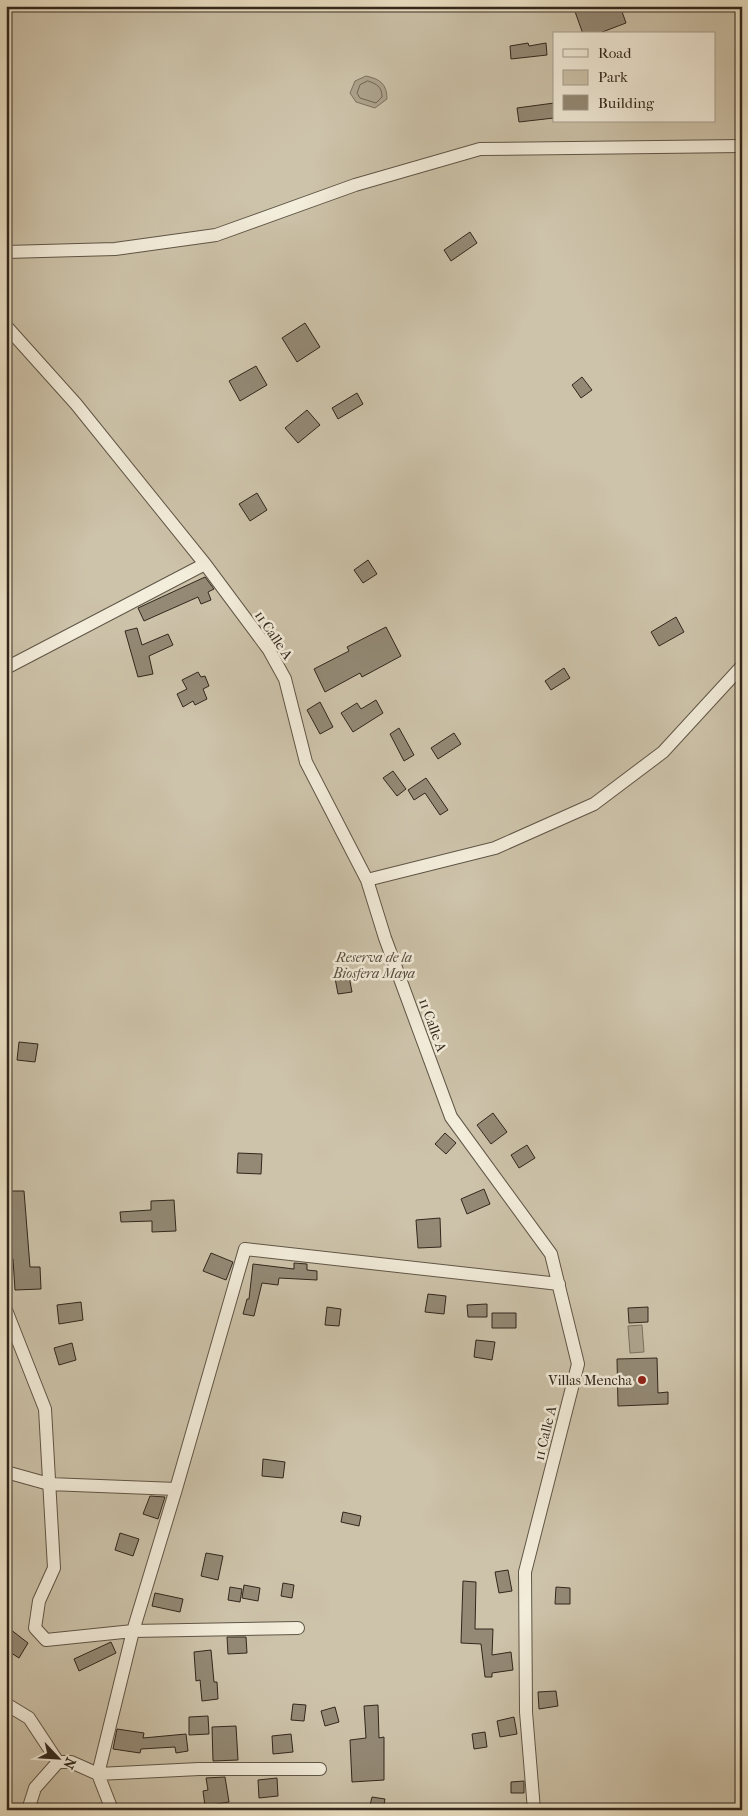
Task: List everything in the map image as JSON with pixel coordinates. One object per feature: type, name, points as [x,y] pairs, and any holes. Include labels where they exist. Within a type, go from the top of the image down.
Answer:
[{"type":"street","points":[[6,252],[115,249],[216,236],[355,185],[480,149],[742,146]]},
{"type":"street","name":"11 Calle A","points":[[6,326],[76,404],[205,564],[269,650],[285,680],[306,762],[367,880],[385,938],[451,1116],[551,1254],[578,1364],[525,1572],[526,1712],[534,1810]]},
{"type":"street","points":[[6,668],[205,564]]},
{"type":"street","points":[[367,880],[495,848],[594,804],[663,752],[742,666]]},
{"type":"street","points":[[112,1810],[98,1774],[133,1631],[245,1249],[558,1284]]},
{"type":"street","points":[[6,1310],[45,1409],[54,1568],[39,1600],[35,1628],[46,1640],[133,1631],[298,1628]]},
{"type":"street","points":[[6,1472],[49,1484],[176,1489]]},
{"type":"street","points":[[6,1704],[29,1718],[58,1762]]},
{"type":"street","points":[[28,1810],[35,1788],[58,1762],[71,1762],[98,1774],[199,1769],[320,1769]]},
{"type":"green space","name":"Reserva de la Biosfera Maya","points":[[6,6],[742,6],[742,1810],[6,1810]]},
{"type":"water","points":[[366,76],[382,83],[386,90],[387,99],[375,108],[356,102],[350,93],[355,81]]},
{"type":"water","points":[[642,1325],[644,1352],[630,1353],[628,1326]]},
{"type":"building","points":[[573,6],[620,6],[626,23],[602,32],[582,32]]},
{"type":"building","points":[[528,43],[529,46],[546,43],[547,55],[511,59],[510,46]]},
{"type":"building","points":[[553,103],[553,118],[519,122],[517,108]]},
{"type":"building","points":[[470,232],[477,243],[451,261],[444,250]]},
{"type":"building","points":[[305,323],[320,347],[297,362],[282,338]]},
{"type":"building","points":[[256,366],[267,385],[240,401],[229,381]]},
{"type":"building","points":[[582,377],[592,390],[581,398],[572,385]]},
{"type":"building","points":[[357,393],[363,404],[338,419],[332,408]]},
{"type":"building","points":[[307,410],[320,425],[298,443],[285,428]]},
{"type":"building","points":[[257,493],[267,510],[250,521],[239,504]]},
{"type":"building","points":[[368,560],[377,574],[363,583],[354,570]]},
{"type":"building","points":[[205,577],[214,589],[208,592],[211,600],[201,604],[198,597],[144,621],[138,608]]},
{"type":"building","points":[[676,617],[684,632],[659,646],[651,632]]},
{"type":"building","points":[[386,627],[401,656],[362,677],[360,673],[325,692],[314,669],[349,651],[347,647]]},
{"type":"building","points":[[137,628],[142,645],[168,634],[173,645],[149,656],[153,674],[138,677],[125,631]]},
{"type":"building","points":[[564,668],[570,678],[551,690],[545,681]]},
{"type":"building","points":[[198,672],[201,677],[205,676],[209,686],[203,689],[207,699],[195,705],[193,701],[183,707],[177,694],[187,689],[182,680]]},
{"type":"building","points":[[376,700],[383,713],[353,732],[341,713],[357,703],[361,709]]},
{"type":"building","points":[[320,702],[333,727],[320,734],[307,710]]},
{"type":"building","points":[[399,728],[414,755],[404,761],[390,734]]},
{"type":"building","points":[[454,733],[461,744],[438,759],[431,748]]},
{"type":"building","points":[[393,771],[406,789],[397,796],[383,778]]},
{"type":"building","points":[[426,778],[448,810],[440,815],[425,793],[414,800],[408,790]]},
{"type":"building","points":[[349,976],[352,992],[338,994],[335,978]]},
{"type":"building","points":[[19,1042],[38,1044],[35,1062],[17,1060]]},
{"type":"building","points":[[493,1113],[507,1132],[491,1144],[477,1125]]},
{"type":"building","points":[[445,1133],[456,1143],[446,1154],[435,1144]]},
{"type":"building","points":[[527,1145],[535,1158],[519,1168],[511,1155]]},
{"type":"building","points":[[238,1153],[262,1154],[261,1174],[237,1173]]},
{"type":"building","points":[[484,1189],[490,1204],[467,1214],[461,1199]]},
{"type":"building","points":[[8,1191],[24,1191],[30,1267],[40,1267],[41,1289],[15,1290],[13,1259],[10,1259],[6,1219]]},
{"type":"building","points":[[174,1200],[176,1231],[152,1232],[152,1221],[121,1222],[120,1212],[151,1210],[151,1201]]},
{"type":"building","points":[[440,1218],[441,1247],[418,1248],[416,1220]]},
{"type":"building","points":[[211,1253],[233,1262],[226,1280],[203,1271]]},
{"type":"building","points":[[294,1263],[307,1264],[307,1270],[317,1271],[317,1280],[279,1278],[278,1285],[262,1283],[254,1316],[243,1314],[247,1299],[249,1299],[253,1264],[294,1269]]},
{"type":"building","points":[[428,1294],[446,1296],[444,1314],[425,1312]]},
{"type":"building","points":[[81,1302],[83,1320],[59,1324],[57,1305]]},
{"type":"building","points":[[487,1304],[487,1317],[468,1317],[467,1305]]},
{"type":"building","points":[[327,1307],[341,1309],[339,1326],[325,1325]]},
{"type":"building","points":[[648,1307],[648,1322],[629,1323],[628,1308]]},
{"type":"building","points":[[492,1313],[516,1313],[516,1328],[492,1328]]},
{"type":"building","points":[[476,1340],[495,1342],[492,1360],[474,1357]]},
{"type":"building","points":[[72,1343],[76,1360],[59,1365],[54,1348]]},
{"type":"building","name":"Villas Mencha","points":[[657,1358],[658,1393],[668,1392],[668,1404],[618,1406],[617,1359]]},
{"type":"building","points":[[263,1459],[285,1462],[283,1478],[262,1476]]},
{"type":"building","points":[[150,1496],[165,1497],[158,1519],[143,1514]]},
{"type":"building","points":[[343,1512],[361,1516],[359,1526],[341,1522]]},
{"type":"building","points":[[120,1533],[139,1539],[133,1556],[115,1550]]},
{"type":"building","points":[[206,1553],[223,1556],[218,1580],[201,1576]]},
{"type":"building","points":[[508,1570],[512,1591],[499,1593],[495,1572]]},
{"type":"building","points":[[463,1581],[476,1582],[475,1629],[493,1629],[492,1655],[511,1652],[513,1670],[492,1673],[492,1677],[485,1677],[481,1644],[461,1643]]},
{"type":"building","points":[[283,1583],[294,1585],[292,1598],[281,1596]]},
{"type":"building","points":[[244,1585],[260,1588],[258,1601],[242,1598]]},
{"type":"building","points":[[230,1587],[242,1589],[240,1602],[228,1600]]},
{"type":"building","points":[[556,1587],[570,1588],[570,1604],[555,1604]]},
{"type":"building","points":[[155,1593],[183,1599],[180,1612],[152,1606]]},
{"type":"building","points":[[6,1626],[28,1643],[19,1658],[8,1651],[6,1655]]},
{"type":"building","points":[[227,1637],[246,1637],[247,1653],[228,1654]]},
{"type":"building","points":[[111,1642],[116,1653],[79,1671],[74,1659]]},
{"type":"building","points":[[211,1650],[214,1682],[217,1682],[218,1699],[202,1701],[200,1680],[196,1681],[194,1652]]},
{"type":"building","points":[[556,1691],[558,1706],[539,1709],[538,1692]]},
{"type":"building","points":[[293,1704],[306,1705],[304,1721],[291,1720]]},
{"type":"building","points":[[378,1705],[379,1738],[384,1737],[384,1780],[352,1782],[350,1740],[366,1738],[364,1706]]},
{"type":"building","points":[[335,1707],[339,1722],[325,1726],[321,1711]]},
{"type":"building","points":[[208,1716],[209,1734],[189,1735],[189,1717]]},
{"type":"building","points":[[514,1717],[517,1734],[500,1737],[497,1721]]},
{"type":"building","points":[[236,1726],[238,1760],[213,1761],[212,1727]]},
{"type":"building","points":[[117,1729],[144,1733],[143,1738],[186,1734],[188,1751],[176,1753],[175,1747],[141,1749],[140,1753],[113,1749]]},
{"type":"building","points":[[485,1732],[487,1747],[474,1749],[472,1734]]},
{"type":"building","points":[[291,1734],[293,1752],[273,1754],[272,1736]]},
{"type":"building","points":[[225,1777],[229,1802],[205,1806],[203,1791],[208,1790],[206,1778]]},
{"type":"building","points":[[277,1778],[278,1796],[259,1798],[258,1780]]},
{"type":"building","points":[[524,1781],[524,1793],[511,1793],[511,1782]]},
{"type":"building","points":[[372,1797],[385,1799],[383,1810],[369,1809]]},
{"type":"place","name":"Villas Mencha","points":[[642,1380]]}]
